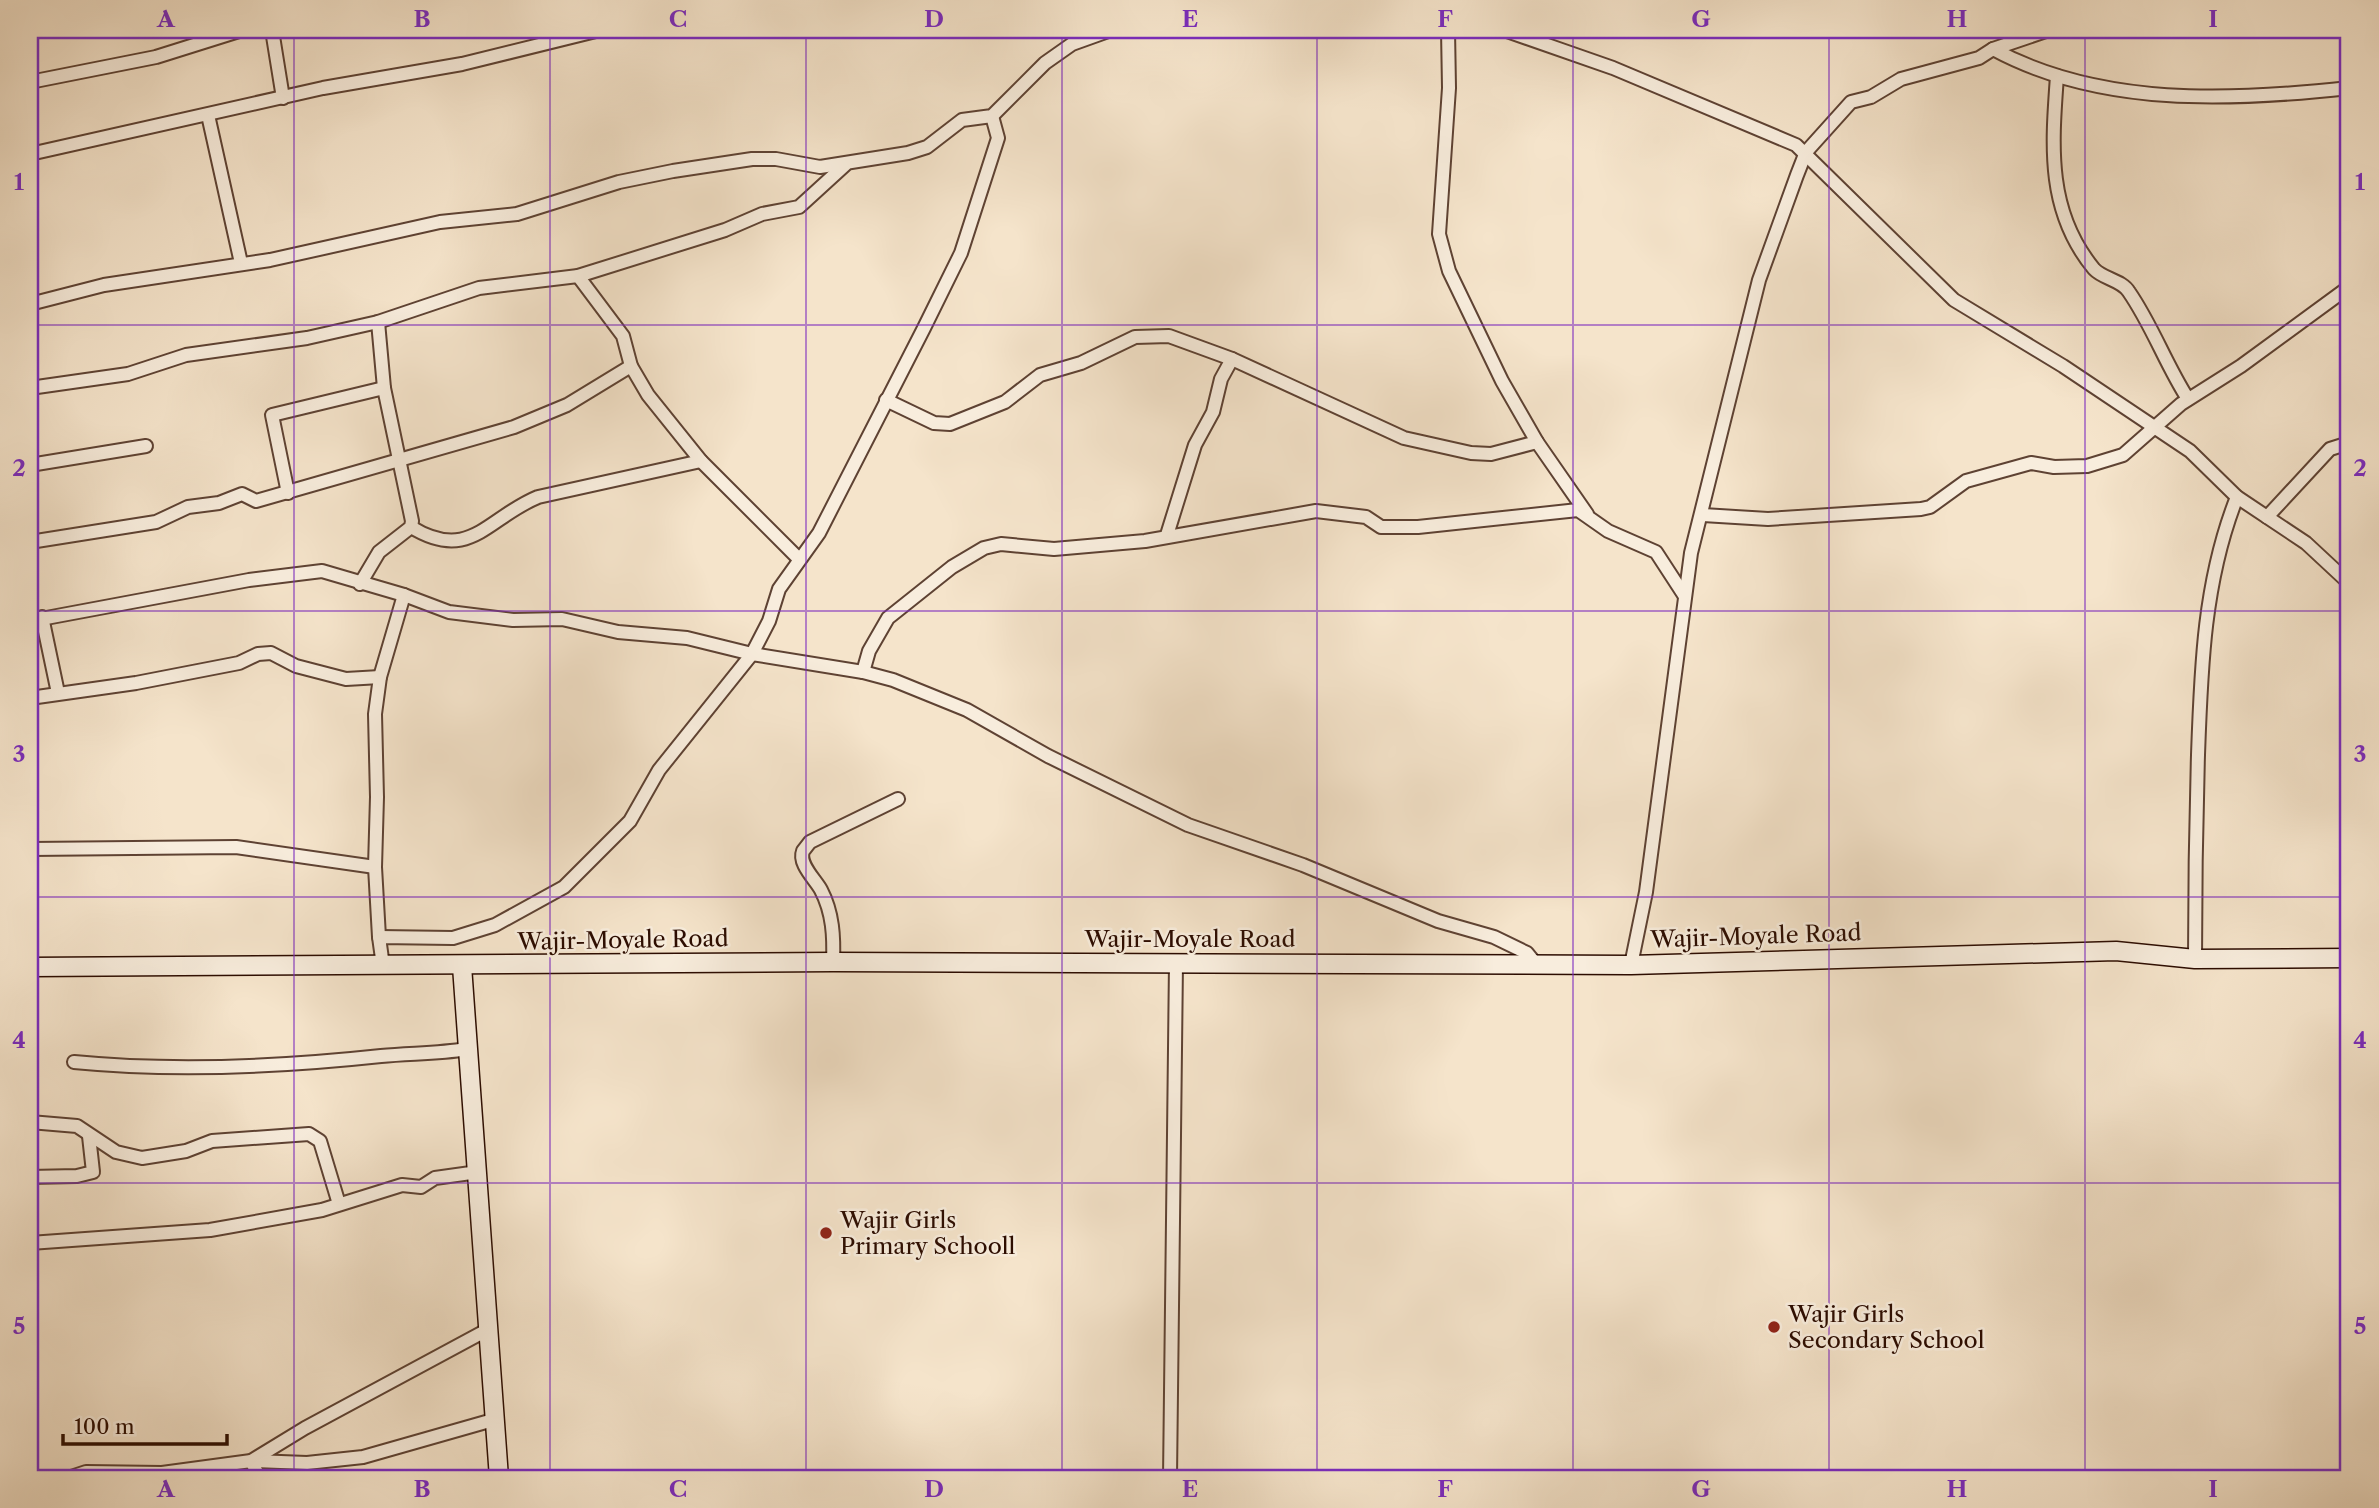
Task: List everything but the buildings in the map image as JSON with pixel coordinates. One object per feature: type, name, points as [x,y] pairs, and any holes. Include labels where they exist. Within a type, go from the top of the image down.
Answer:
[{"type":"main road","name":"Wajir-Moyale Road","points":[[30,967],[834,962],[1631,965],[2116,951],[2195,959],[2349,958]]},
{"type":"main road","points":[[463,966],[466,1049],[487,1278],[486,1330],[499,1478]]},
{"type":"street","points":[[30,82],[156,57],[242,30]]},
{"type":"street","points":[[272,30],[283,98]]},
{"type":"street","points":[[30,154],[283,98],[451,66],[600,30]]},
{"type":"street","points":[[30,304],[104,285],[270,260],[440,222],[517,215],[609,185],[674,171],[752,159],[776,159],[820,167],[845,165],[927,147],[962,120],[992,116],[1045,63],[1072,44],[1111,30]]},
{"type":"street","points":[[1448,30],[1449,88],[1439,234],[1449,271],[1502,381],[1536,442],[1587,514],[1608,531],[1656,552],[1684,595]]},
{"type":"street","points":[[1504,30],[1575,54],[1711,107],[1806,152],[1893,243],[1954,300],[2042,352],[2190,451],[2237,497],[2306,542],[2349,583]]},
{"type":"street","points":[[1631,965],[1646,892],[1691,553],[1703,515],[1726,405],[1759,280],[1806,152],[1851,102],[1871,97],[1901,79],[1979,58],[1993,49],[2049,30]]},
{"type":"street","points":[[1993,49],[2025,66],[2057,76],[2092,85],[2166,94],[2270,97],[2349,88]]},
{"type":"street","points":[[2057,76],[2052,168],[2061,206],[2095,271],[2128,289],[2188,399]]},
{"type":"street","points":[[208,116],[241,263]]},
{"type":"street","points":[[379,937],[453,938],[495,925],[564,887],[630,821],[659,770],[752,654],[769,621],[779,589],[798,558],[819,533],[961,253],[998,138],[992,116]]},
{"type":"street","points":[[30,388],[128,374],[187,355],[307,338],[378,322],[479,288],[578,276],[725,230],[762,214],[799,207],[845,165]]},
{"type":"street","points":[[578,276],[623,335],[631,366],[648,395],[701,461],[798,558]]},
{"type":"street","points":[[1703,515],[1768,519],[1930,507],[1966,481],[2031,463],[2054,467],[2087,466],[2123,455],[2188,399],[2349,287]]},
{"type":"street","points":[[378,322],[384,388],[411,527],[432,540],[454,542],[484,532],[513,507],[537,497],[701,461]]},
{"type":"street","points":[[886,400],[934,423],[963,421],[974,413],[1005,402],[1040,375],[1081,363],[1135,337],[1169,336],[1232,359],[1404,438],[1471,453],[1491,454],[1536,442]]},
{"type":"street","points":[[1167,535],[1183,492],[1195,445],[1213,412],[1221,379],[1232,359]]},
{"type":"street","points":[[30,542],[156,522],[188,507],[219,503],[242,494],[256,501],[399,462],[525,422],[567,405],[631,366]]},
{"type":"street","points":[[288,493],[272,415],[384,388]]},
{"type":"street","points":[[2267,517],[2330,449],[2349,443]]},
{"type":"street","points":[[30,465],[146,446]]},
{"type":"street","points":[[2195,959],[2195,859],[2206,615],[2221,536],[2237,497]]},
{"type":"street","points":[[863,672],[869,651],[888,618],[922,588],[984,548],[1001,544],[1054,549],[1145,541],[1167,535],[1316,511],[1366,517],[1381,527],[1418,527],[1568,510],[1587,514]]},
{"type":"street","points":[[360,584],[379,552],[411,527]]},
{"type":"street","points":[[58,693],[36,619],[126,605],[249,580],[322,571],[360,584],[404,594],[449,612],[513,620],[562,619],[618,632],[687,638],[752,654],[863,672],[893,680],[967,710],[1048,756],[1188,825],[1303,865],[1438,921],[1494,937],[1527,953],[1536,964]]},
{"type":"street","points":[[383,966],[375,867],[375,714],[380,677],[404,594]]},
{"type":"street","points":[[30,698],[135,683],[239,663],[258,654],[271,653],[296,666],[346,679],[380,677]]},
{"type":"street","points":[[834,962],[834,932],[828,902],[804,863],[803,851],[810,842],[898,799]]},
{"type":"street","points":[[30,849],[236,847],[375,867]]},
{"type":"street","points":[[1170,1478],[1176,963]]},
{"type":"street","points":[[74,1062],[159,1068],[279,1066],[384,1055],[426,1055],[466,1049]]},
{"type":"street","points":[[30,1122],[77,1126],[116,1152],[142,1158],[186,1151],[212,1141],[309,1133],[320,1141],[338,1205]]},
{"type":"street","points":[[30,1177],[77,1176],[93,1172],[89,1136]]},
{"type":"street","points":[[30,1243],[210,1230],[338,1205],[402,1185],[421,1187],[435,1178],[478,1172]]},
{"type":"street","points":[[251,1461],[305,1428],[486,1330]]},
{"type":"street","points":[[68,1478],[86,1472],[162,1476],[251,1461],[306,1463],[363,1457],[493,1420]]},
{"type":"street","points":[[251,1461],[260,1478]]},
{"type":"place","name":"Wajir Girls Primary Schooll","points":[[826,1233]]},
{"type":"place","name":"Wajir Girls Secondary School","points":[[1774,1327]]}]
